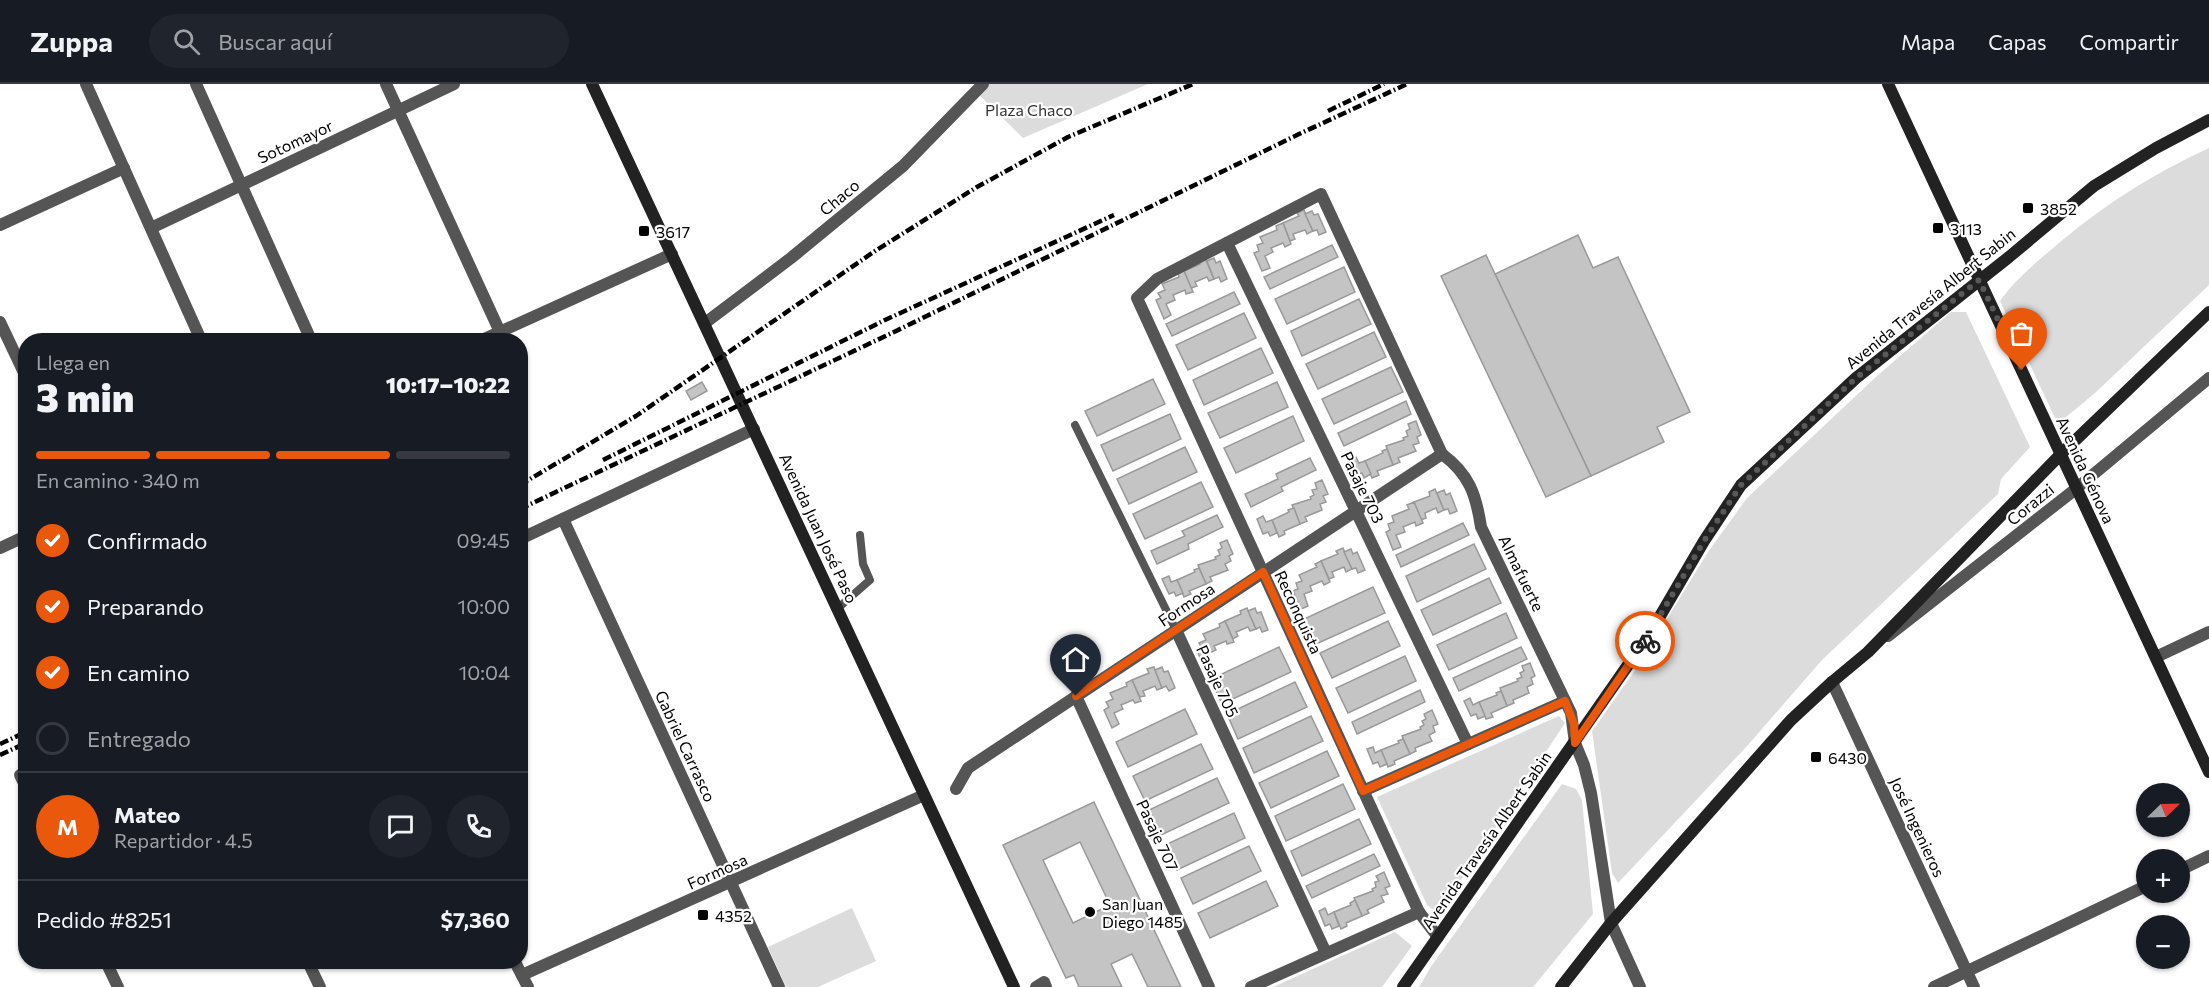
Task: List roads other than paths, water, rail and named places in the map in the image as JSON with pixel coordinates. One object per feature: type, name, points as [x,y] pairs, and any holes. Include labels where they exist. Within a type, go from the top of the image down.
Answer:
[{"type":"main road","name":"Avenida Juan José Paso","points":[[592,84],[1014,987]]},
{"type":"main road","name":"Avenida Génova","points":[[1888,84],[2209,772]]},
{"type":"main road","name":"Avenida Travesía Albert Sabin","points":[[1403,987],[1649,635],[1704,541],[1741,485],[1856,378],[2094,186],[2156,148],[2209,120]]},
{"type":"main road","points":[[1561,987],[1611,923],[1791,720],[1869,652],[2061,454],[2209,312]]},
{"type":"street","points":[[86,84],[198,333]]},
{"type":"street","points":[[196,84],[308,333]]},
{"type":"street","points":[[386,84],[500,332],[672,254]]},
{"type":"street","name":"Sotomayor","points":[[151,228],[454,84]]},
{"type":"street","name":"Chaco","points":[[705,323],[791,258],[903,165],[977,86]]},
{"type":"street","points":[[0,225],[124,168]]},
{"type":"street","name":"Almafuerte","points":[[1227,243],[1321,194],[1442,454],[1456,464],[1470,484],[1478,504],[1481,526],[1565,701],[1574,724],[1575,743],[1592,793],[1611,923],[1640,987]]},
{"type":"street","name":"Reconquista","points":[[1227,243],[1157,279],[1137,297],[1419,912],[1438,937]]},
{"type":"street","name":"Pasaje 703","points":[[1227,243],[1468,744]]},
{"type":"street","points":[[0,322],[18,361]]},
{"type":"street","name":"Corazzi","points":[[1869,652],[2077,488],[2209,378]]},
{"type":"street","points":[[528,535],[754,429]]},
{"type":"street","name":"Formosa","points":[[956,789],[968,768],[1442,454]]},
{"type":"street","name":"Gabriel Carrasco","points":[[562,519],[779,987]]},
{"type":"street","points":[[0,548],[18,540]]},
{"type":"street","name":"Pasaje 705","points":[[1176,630],[1326,953]]},
{"type":"street","points":[[2156,657],[2209,632]]},
{"type":"street","name":"José Ingenieros","points":[[1832,682],[1974,987]]},
{"type":"street","name":"Pasaje 707","points":[[1076,696],[1209,987]]},
{"type":"street","points":[[1363,791],[1565,701]]},
{"type":"street","name":"Formosa","points":[[525,981],[924,795]]},
{"type":"street","points":[[2190,865],[2209,856]]},
{"type":"street","points":[[1934,987],[2136,891]]},
{"type":"street","points":[[1251,987],[1419,912]]},
{"type":"street","points":[[109,969],[118,987]]},
{"type":"street","points":[[311,969],[320,987]]},
{"type":"lane","name":"Pasaje 705","points":[[1075,425],[1176,630]]},
{"type":"lane","points":[[838,608],[870,580],[863,564],[860,535]]},
{"type":"railway","points":[[528,480],[636,416],[875,251],[977,187],[1068,137],[1193,84]]},
{"type":"railway","points":[[1328,111],[1384,84]]},
{"type":"railway","points":[[528,505],[894,332],[1297,135],[1407,84]]},
{"type":"railway","points":[[603,460],[885,320],[1114,215]]},
{"type":"railway","points":[[0,744],[18,736]]},
{"type":"railway","points":[[0,755],[18,747]]},
{"type":"place","name":"3852","points":[[2028,208]]},
{"type":"place","name":"3113","points":[[1938,228]]},
{"type":"place","name":"3617","points":[[644,231]]},
{"type":"place","name":"6430","points":[[1816,757]]},
{"type":"place","name":"San Juan Diego 1485","points":[[1090,912]]},
{"type":"place","name":"4352","points":[[703,915]]},
{"type":"park label","name":"Plaza Chaco","points":[[1029,109]]}]
